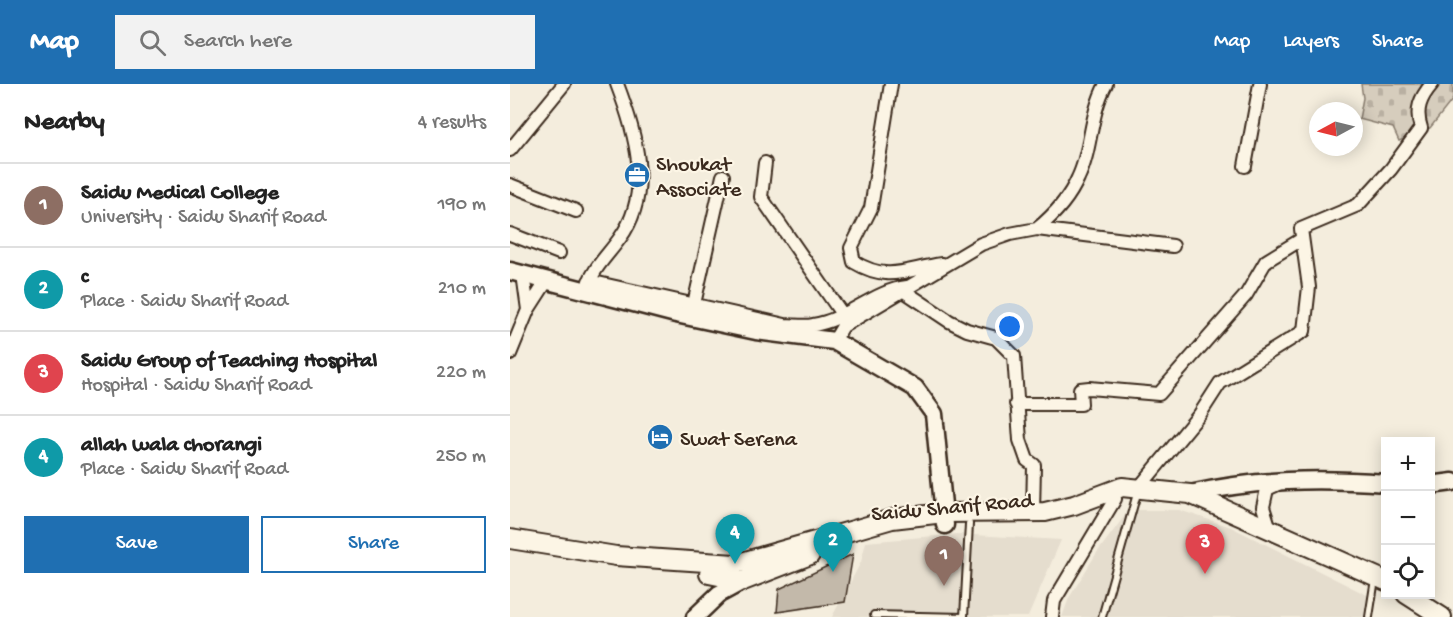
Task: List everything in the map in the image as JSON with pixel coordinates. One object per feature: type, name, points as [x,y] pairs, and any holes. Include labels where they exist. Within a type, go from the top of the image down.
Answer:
[{"type":"main road","points":[[517,543],[607,563],[721,574],[743,572],[892,519],[945,519],[1033,513],[1074,506],[1122,488],[1138,489]]},
{"type":"main road","name":"Saidu Sharif Road","points":[[945,519],[969,524],[1035,523],[1081,513],[1138,489],[1190,494],[1381,578]]},
{"type":"main road","points":[[517,543],[743,572]]},
{"type":"main road","points":[[1414,599],[1442,617]]},
{"type":"street","points":[[510,150],[564,84]]},
{"type":"street","points":[[588,286],[608,251],[621,237],[636,197],[639,162],[636,138],[617,84]]},
{"type":"street","points":[[891,84],[871,208],[851,248],[854,262],[872,273],[888,274],[949,263]]},
{"type":"street","points":[[1037,229],[1058,211],[1079,177],[1096,104],[1106,84]]},
{"type":"street","points":[[1245,166],[1260,84]]},
{"type":"street","points":[[1138,489],[1200,414],[1220,382],[1304,331],[1309,287],[1301,229],[1358,205],[1391,169],[1421,128],[1416,114],[1432,84]]},
{"type":"street","points":[[765,163],[761,197],[842,314]]},
{"type":"street","points":[[694,304],[723,176]]},
{"type":"street","points":[[510,185],[576,211]]},
{"type":"street","points":[[834,341],[843,326],[981,244],[1010,234],[1037,229],[1173,246]]},
{"type":"street","points":[[510,234],[559,253]]},
{"type":"street","points":[[1016,404],[1081,404],[1080,389],[1089,388],[1158,394],[1246,296],[1266,261],[1302,239]]},
{"type":"street","points":[[516,273],[546,282],[588,286],[694,304],[785,325],[813,325],[842,314],[890,289],[906,289],[949,321],[967,330],[996,338],[1014,356],[1020,440],[1027,460],[1034,465],[1033,513]]},
{"type":"street","points":[[516,273],[528,310]]},
{"type":"street","points":[[510,354],[528,310],[546,282]]},
{"type":"street","points":[[588,286],[756,331],[834,341],[915,388],[934,414],[945,519]]},
{"type":"street","points":[[1190,494],[1248,482],[1344,480],[1381,483]]},
{"type":"street","points":[[1270,529],[1263,507],[1267,489],[1284,481]]},
{"type":"street","points":[[1435,484],[1453,482]]},
{"type":"street","points":[[1052,617],[1054,601],[1115,499]]},
{"type":"street","points":[[695,617],[743,572]]},
{"type":"lane","points":[[1102,617],[1138,489]]},
{"type":"lane","points":[[874,615],[964,617],[969,524]]},
{"type":"lane","points":[[1369,617],[1381,578]]},
{"type":"shaded area","points":[[1129,510],[1179,510],[1231,527],[1365,594],[1371,598],[1367,617],[1062,617],[1069,598],[1096,554]]},
{"type":"shaded area","points":[[957,534],[1061,540],[1028,617],[832,617],[861,562],[866,542]]},
{"type":"green space","points":[[1361,84],[1453,84],[1453,99],[1430,128],[1399,141],[1393,128],[1363,120]]},
{"type":"building","points":[[853,554],[845,602],[777,612],[779,589]]},
{"type":"place","name":"Shoukat Associate","points":[[637,175]]},
{"type":"place","name":"Swat Serena","points":[[660,437]]},
{"type":"place","name":"allah wala chorangi","points":[[735,564]]},
{"type":"place","name":"c","points":[[833,572]]},
{"type":"place","name":"Saidu Group of Teaching Hospital","points":[[1205,574]]},
{"type":"place","name":"Saidu Medical College","points":[[944,586]]}]
